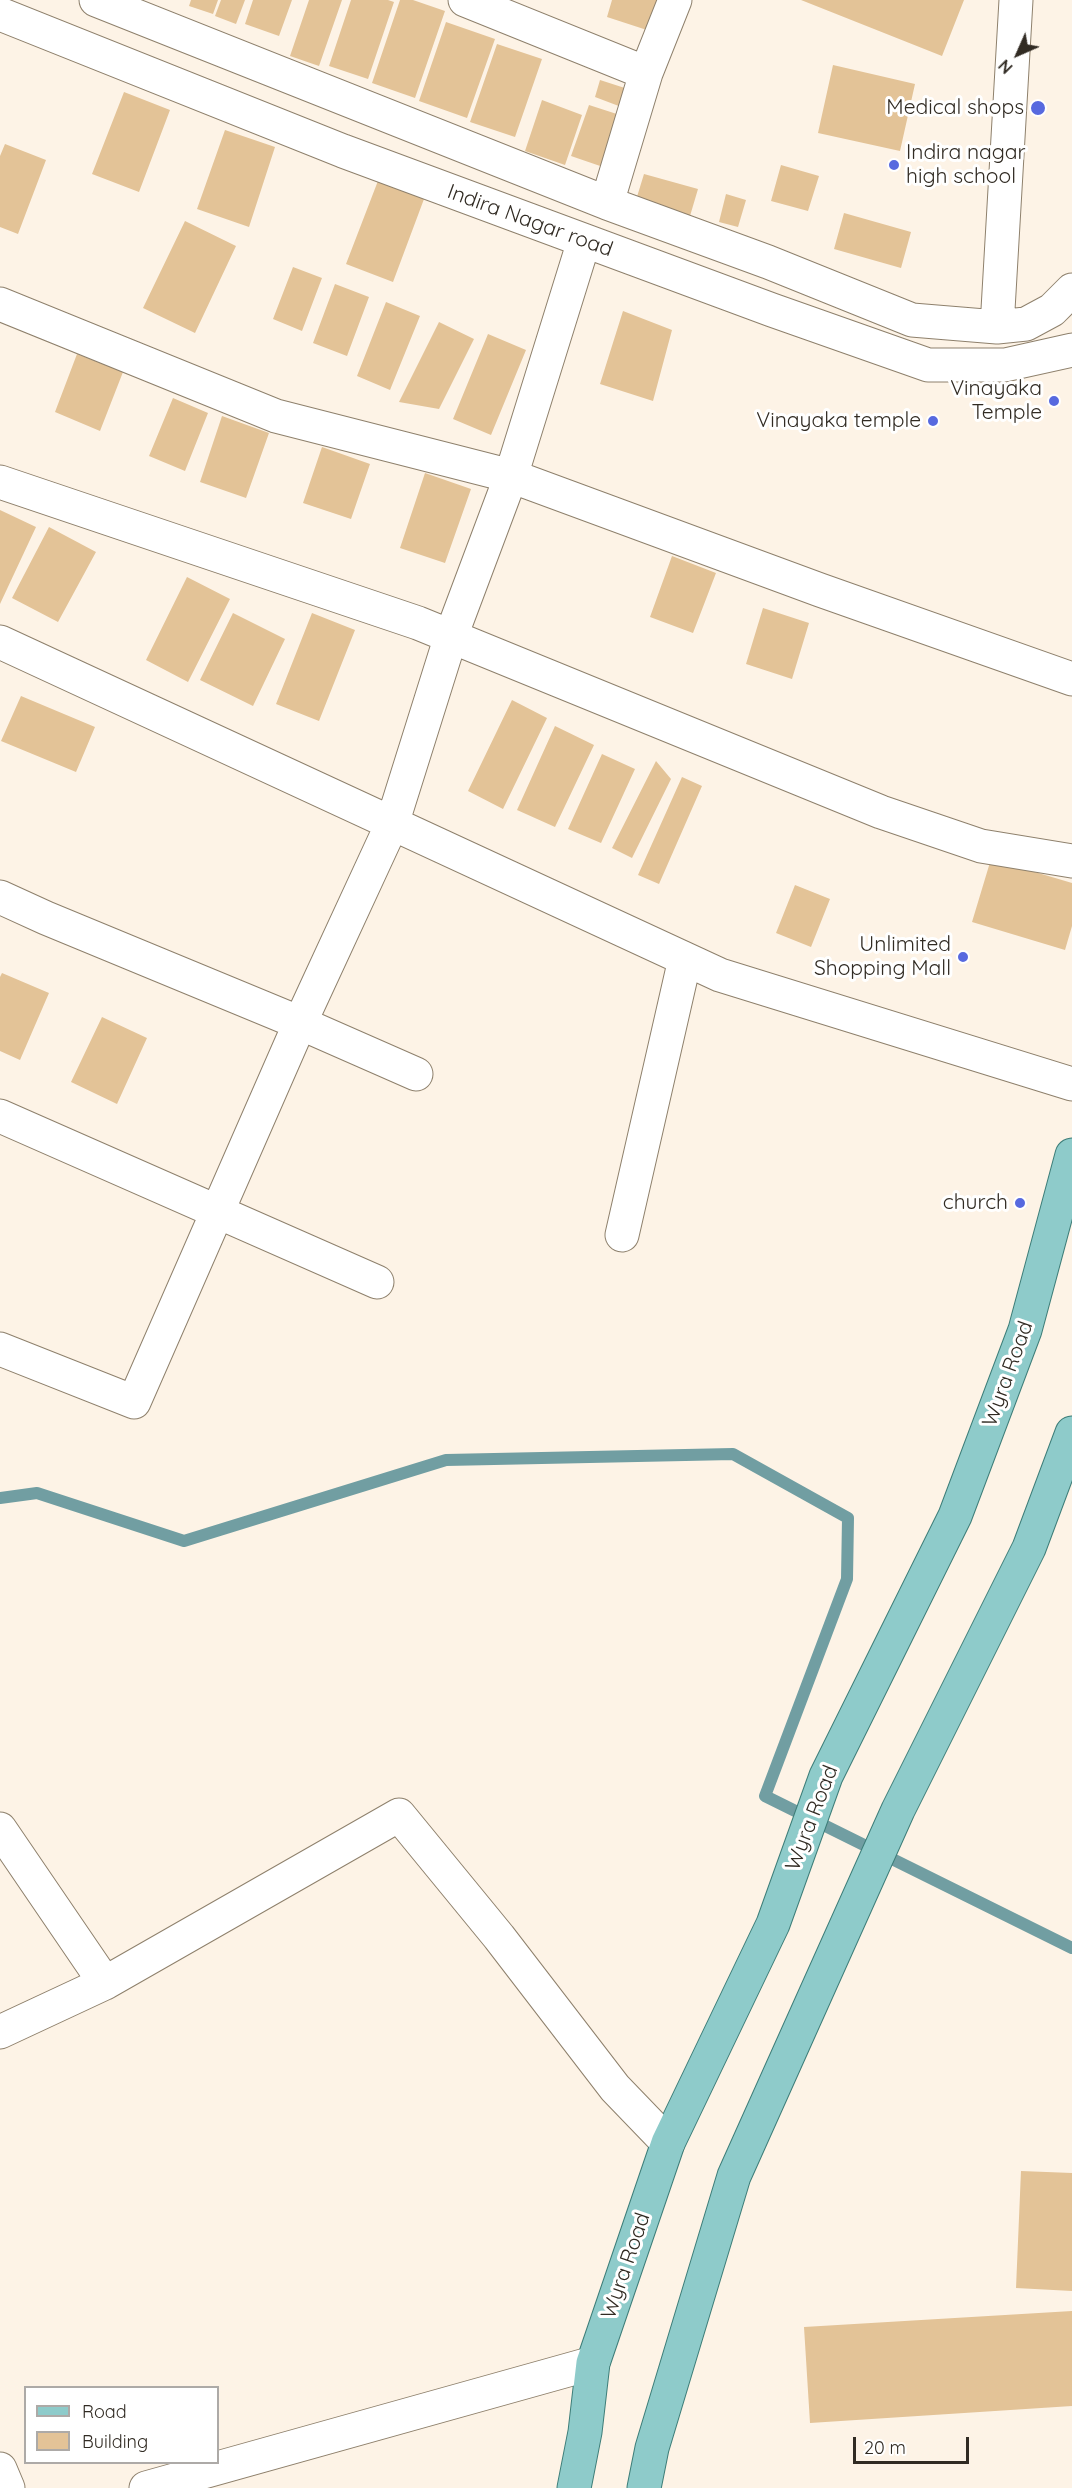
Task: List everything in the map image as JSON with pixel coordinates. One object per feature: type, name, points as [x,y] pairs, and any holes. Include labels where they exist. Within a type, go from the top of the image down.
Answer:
[{"type":"main road","name":"Wyra Road","points":[[574,2488],[585,2432],[593,2362],[668,2143],[773,1924],[826,1776],[955,1516],[1025,1330],[1072,1155]]},
{"type":"main road","points":[[644,2488],[652,2448],[734,2176],[898,1810],[1029,1548],[1072,1433]]},
{"type":"street","name":"Indira Nagar road","points":[[96,0],[607,203],[768,262],[912,320],[997,327],[1026,324],[1052,310],[1072,290]]},
{"type":"street","points":[[465,0],[646,73]]},
{"type":"street","points":[[607,203],[646,73],[675,0]]},
{"type":"street","points":[[997,327],[1016,0]]},
{"type":"street","name":"Indira Nagar road","points":[[0,14],[343,152],[928,365],[1005,365],[1072,350]]},
{"type":"street","points":[[0,1349],[134,1402],[300,1023],[392,824],[451,636],[511,476],[584,241]]},
{"type":"street","points":[[0,304],[276,416],[511,476],[820,590],[1072,679]]},
{"type":"street","points":[[0,482],[418,623],[881,812],[981,846],[1072,861]]},
{"type":"street","points":[[0,642],[720,975],[1072,1084]]},
{"type":"street","points":[[0,897],[416,1074]]},
{"type":"street","points":[[622,1235],[686,959]]},
{"type":"street","points":[[0,1116],[377,1281]]},
{"type":"street","points":[[0,2032],[105,1983],[399,1815],[499,1937],[615,2088],[668,2143]]},
{"type":"street","points":[[0,1828],[105,1983]]},
{"type":"street","points":[[146,2488],[593,2362]]},
{"type":"street","points":[[0,2469],[8,2488]]},
{"type":"building","points":[[191,0],[218,0],[213,14],[189,6]]},
{"type":"building","points":[[221,0],[245,0],[236,24],[215,16]]},
{"type":"building","points":[[253,0],[292,0],[279,36],[245,24]]},
{"type":"building","points":[[309,0],[342,0],[319,66],[290,56]]},
{"type":"building","points":[[351,0],[394,2],[368,79],[329,66]]},
{"type":"building","points":[[400,0],[413,0],[445,11],[415,98],[372,83]]},
{"type":"building","points":[[612,0],[664,0],[653,32],[607,17]]},
{"type":"building","points":[[801,0],[964,0],[942,56]]},
{"type":"building","points":[[446,22],[495,39],[467,118],[419,101]]},
{"type":"building","points":[[497,44],[542,59],[515,137],[470,122]]},
{"type":"building","points":[[833,65],[915,84],[900,151],[818,133]]},
{"type":"building","points":[[600,80],[631,90],[624,108],[595,97]]},
{"type":"building","points":[[124,92],[170,110],[139,192],[92,174]]},
{"type":"building","points":[[542,100],[582,115],[565,165],[525,151]]},
{"type":"building","points":[[589,105],[623,116],[606,168],[571,156]]},
{"type":"building","points":[[225,130],[275,147],[249,227],[197,209]]},
{"type":"building","points":[[5,144],[46,160],[18,234],[0,227],[0,156]]},
{"type":"building","points":[[781,165],[819,176],[808,211],[771,201]]},
{"type":"building","points":[[381,173],[427,191],[393,282],[346,264]]},
{"type":"building","points":[[644,174],[698,189],[690,216],[636,200]]},
{"type":"building","points":[[726,194],[746,200],[738,227],[719,222]]},
{"type":"building","points":[[844,213],[911,232],[901,268],[834,249]]},
{"type":"building","points":[[185,221],[236,246],[195,333],[143,308]]},
{"type":"building","points":[[293,267],[322,278],[302,331],[273,319]]},
{"type":"building","points":[[335,284],[369,297],[347,356],[313,343]]},
{"type":"building","points":[[386,302],[420,316],[390,390],[357,376]]},
{"type":"building","points":[[623,311],[672,330],[653,401],[600,384]]},
{"type":"building","points":[[439,322],[474,339],[439,409],[399,402]]},
{"type":"building","points":[[488,334],[526,350],[491,435],[453,419]]},
{"type":"building","points":[[77,354],[123,372],[100,431],[55,412]]},
{"type":"building","points":[[173,398],[208,413],[185,471],[149,456]]},
{"type":"building","points":[[222,416],[269,433],[246,498],[200,482]]},
{"type":"building","points":[[322,447],[370,464],[351,519],[303,503]]},
{"type":"building","points":[[425,473],[471,489],[445,563],[400,548]]},
{"type":"building","points":[[0,510],[36,527],[0,604]]},
{"type":"building","points":[[49,527],[96,552],[58,622],[12,598]]},
{"type":"building","points":[[672,556],[716,573],[693,633],[650,617]]},
{"type":"building","points":[[187,577],[230,599],[188,682],[146,660]]},
{"type":"building","points":[[763,608],[809,623],[792,679],[746,664]]},
{"type":"building","points":[[233,613],[285,639],[253,706],[200,680]]},
{"type":"building","points":[[312,613],[355,630],[319,721],[276,704]]},
{"type":"building","points":[[21,696],[95,727],[76,772],[1,741]]},
{"type":"building","points":[[512,700],[547,718],[503,809],[468,791]]},
{"type":"building","points":[[555,726],[594,745],[555,827],[517,810]]},
{"type":"building","points":[[602,754],[635,769],[601,843],[568,829]]},
{"type":"building","points":[[656,761],[671,779],[632,858],[612,848]]},
{"type":"building","points":[[682,777],[702,786],[659,884],[638,875]]},
{"type":"building","points":[[991,859],[1072,883],[1072,926],[1065,950],[972,922]]},
{"type":"building","points":[[795,885],[830,899],[811,947],[776,933]]},
{"type":"building","points":[[2,973],[49,993],[20,1060],[0,1051],[0,977]]},
{"type":"building","points":[[102,1017],[147,1038],[117,1104],[71,1082]]},
{"type":"building","points":[[1021,2171],[1072,2173],[1072,2291],[1016,2288]]},
{"type":"building","points":[[1072,2311],[1072,2406],[810,2423],[804,2327]]},
{"type":"waterway","points":[[0,1498],[37,1493],[184,1541],[446,1460],[733,1454],[848,1518],[847,1579],[765,1796],[1072,1948]]},
{"type":"place","name":"Medical shops","points":[[1038,108]]},
{"type":"place","name":"Indira nagar high school","points":[[894,165]]},
{"type":"place","name":"Vinayaka Temple","points":[[1054,401]]},
{"type":"place","name":"Vinayaka temple","points":[[933,421]]},
{"type":"place","name":"Unlimited Shopping Mall","points":[[963,957]]},
{"type":"place","name":"church","points":[[1020,1203]]}]
